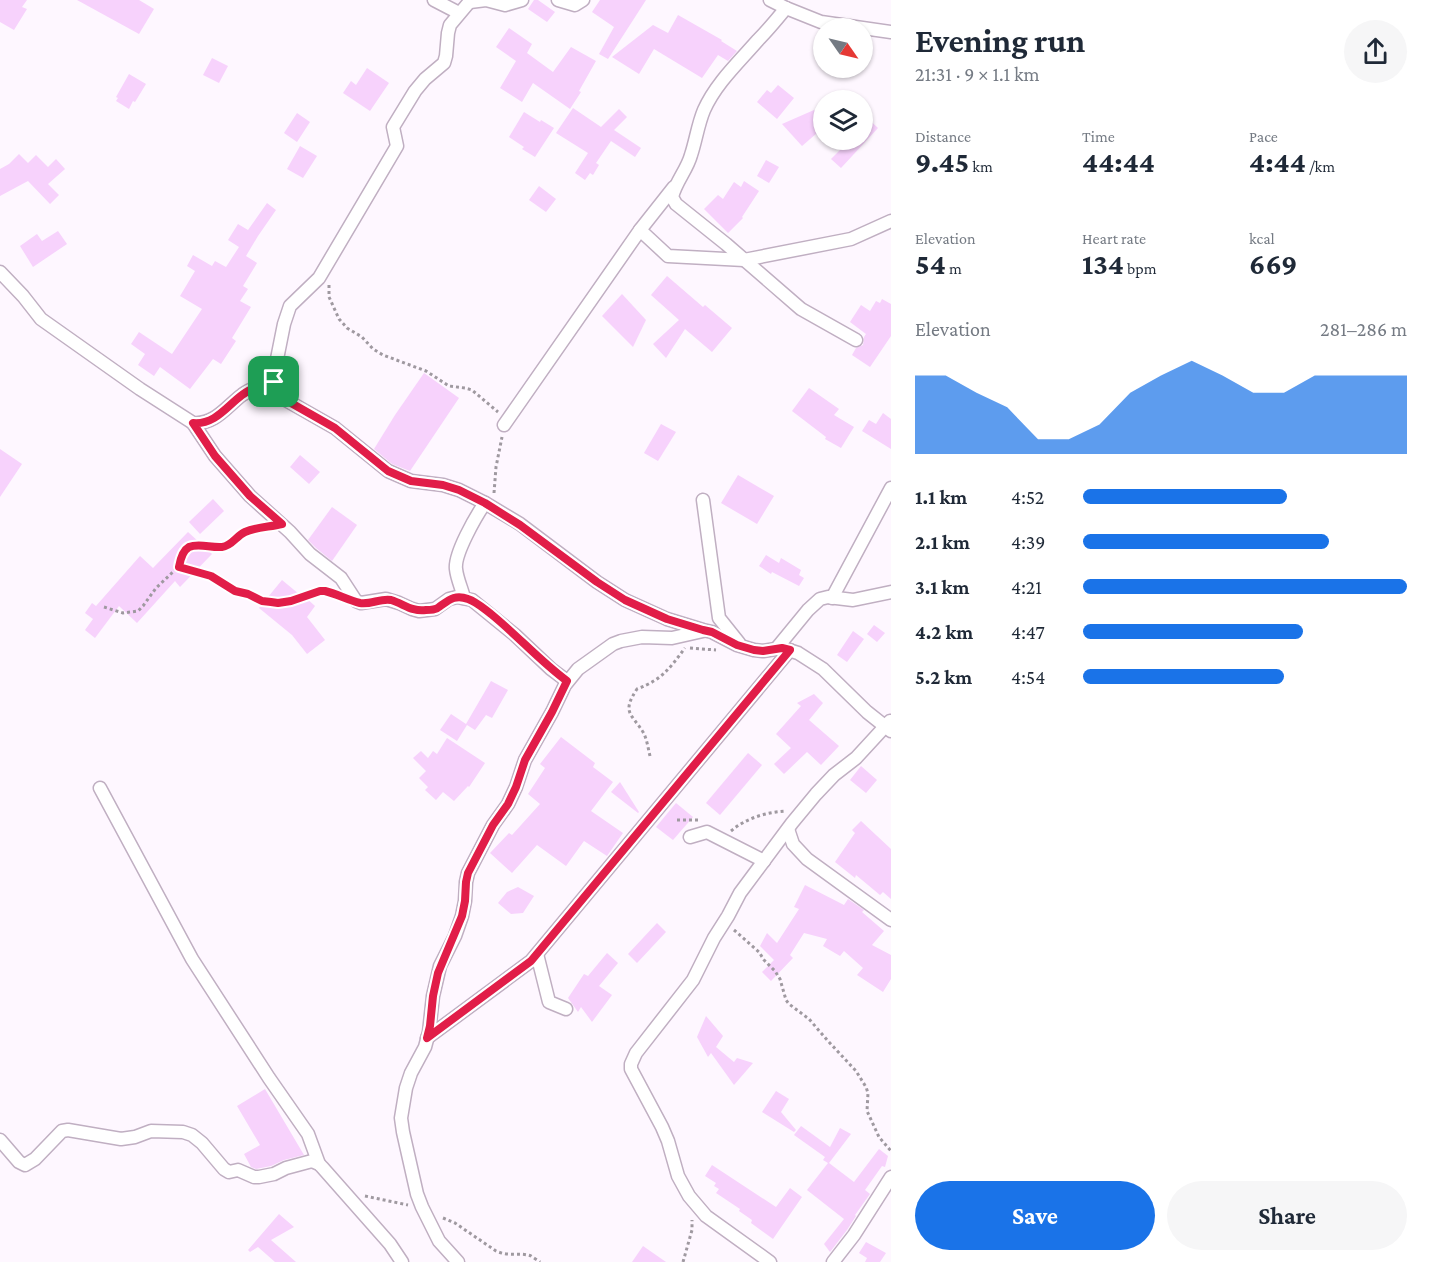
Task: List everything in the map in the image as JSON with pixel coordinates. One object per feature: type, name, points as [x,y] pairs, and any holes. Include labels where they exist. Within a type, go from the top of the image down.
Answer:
[{"type":"street","points":[[434,0],[459,13]]},
{"type":"street","points":[[522,0],[505,5],[486,0],[470,1],[453,20],[448,28],[446,60],[415,91],[393,127],[397,146],[392,156],[319,278],[290,306],[284,324],[274,382],[276,391],[284,399],[335,428],[388,471],[411,481],[443,485],[459,490],[489,505],[625,600],[667,619],[712,632],[759,651],[782,648],[806,657],[823,669],[867,712],[889,726],[856,758],[834,775],[802,810],[740,893],[697,973],[636,1053],[631,1064],[631,1069],[662,1126],[678,1176],[689,1196],[706,1216],[771,1262]]},
{"type":"street","points":[[558,0],[575,5],[583,0]]},
{"type":"street","points":[[770,0],[820,22],[891,32]]},
{"type":"street","points":[[504,425],[640,230],[675,185],[690,159],[698,126],[716,90],[734,65],[786,8]]},
{"type":"street","points":[[675,185],[672,197],[676,204],[801,309],[856,340]]},
{"type":"street","points":[[640,230],[668,256],[744,260],[851,240],[891,221]]},
{"type":"street","points":[[0,272],[23,296],[40,319],[193,423],[215,456],[250,496],[282,524],[310,554],[341,578],[356,601],[361,603],[386,599],[419,611],[435,609],[449,599],[458,597],[472,600],[499,620],[567,681]]},
{"type":"street","points":[[193,423],[197,424],[212,419],[249,390],[274,382]]},
{"type":"street","points":[[832,598],[891,488]]},
{"type":"street","points":[[703,500],[719,618],[742,646]]},
{"type":"street","points":[[464,598],[456,569],[457,560],[476,515],[489,505]]},
{"type":"street","points":[[776,649],[816,602],[824,598],[854,600],[891,592]]},
{"type":"street","points":[[458,1262],[439,1241],[417,1194],[402,1118],[406,1088],[425,1047],[438,973],[462,916],[468,873],[493,825],[508,804],[525,760],[567,681],[578,669],[613,644],[621,641],[642,637],[672,638],[703,630]]},
{"type":"street","points":[[427,1038],[531,961],[790,650]]},
{"type":"street","points":[[100,788],[192,959],[308,1134],[319,1164],[390,1244],[402,1262]]},
{"type":"street","points":[[788,829],[794,844],[807,859],[891,920]]},
{"type":"street","points":[[690,837],[707,832],[764,861]]},
{"type":"street","points":[[537,954],[549,1002],[566,1009]]},
{"type":"street","points":[[0,1140],[19,1162],[25,1165],[35,1159],[62,1131],[68,1130],[121,1139],[152,1131],[183,1132],[202,1143],[229,1172],[238,1170],[259,1177],[312,1161],[319,1164]]},
{"type":"street","points":[[833,1262],[854,1235],[891,1178]]},
{"type":"path","points":[[330,281],[329,297],[339,319],[373,349],[426,371],[449,386],[472,390],[504,418],[489,505]]},
{"type":"path","points":[[104,607],[123,613],[138,611],[156,588],[179,567],[184,553],[190,547],[225,547],[246,532],[282,524]]},
{"type":"path","points":[[179,567],[211,576],[230,589],[262,601],[278,603],[291,601],[320,591],[356,601]]},
{"type":"path","points":[[650,756],[645,736],[630,716],[629,707],[637,689],[647,686],[667,672],[686,646]]},
{"type":"path","points":[[725,831],[731,831],[747,820],[772,813],[802,810]]},
{"type":"path","points":[[677,820],[700,820]]},
{"type":"path","points":[[726,920],[775,971],[789,1004],[809,1019],[856,1071],[868,1093],[867,1112],[879,1137],[891,1151]]},
{"type":"path","points":[[344,1192],[412,1206],[455,1223],[496,1251],[503,1254],[531,1256],[540,1262]]},
{"type":"path","points":[[683,1262],[692,1230],[693,1220],[690,1212]]},
{"type":"building","points":[[0,0],[27,0],[22,7],[27,9],[14,30],[0,22]]},
{"type":"building","points":[[77,0],[139,0],[154,9],[139,34]]},
{"type":"building","points":[[534,0],[538,0],[555,12],[547,22],[528,9]]},
{"type":"building","points":[[600,0],[646,0],[608,59],[599,54],[614,27],[592,12]]},
{"type":"building","points":[[678,15],[737,51],[728,61],[718,55],[702,78],[654,49],[639,74],[612,57],[653,25],[668,33]]},
{"type":"building","points":[[509,28],[532,44],[527,53],[553,72],[571,47],[596,61],[570,109],[533,83],[522,102],[500,88],[516,61],[496,47]]},
{"type":"building","points":[[212,58],[228,66],[219,83],[203,75]]},
{"type":"building","points":[[367,68],[389,83],[370,111],[343,93],[351,81],[356,85]]},
{"type":"building","points":[[129,74],[146,84],[129,109],[116,101],[118,98],[116,97]]},
{"type":"building","points":[[778,85],[794,98],[777,119],[757,102],[767,90],[771,93]]},
{"type":"building","points":[[573,108],[601,127],[619,109],[627,117],[614,130],[641,148],[635,157],[611,141],[596,163],[599,165],[593,175],[590,173],[585,180],[575,173],[588,153],[556,133]]},
{"type":"building","points":[[813,110],[813,136],[802,146],[782,124]]},
{"type":"building","points":[[524,112],[554,128],[535,157],[509,137]]},
{"type":"building","points":[[297,113],[310,122],[297,142],[284,133]]},
{"type":"building","points":[[873,123],[878,128],[873,133]]},
{"type":"building","points":[[300,146],[317,156],[303,178],[287,169]]},
{"type":"building","points":[[840,150],[858,150],[841,168],[831,159]]},
{"type":"building","points":[[19,154],[28,163],[36,155],[48,167],[56,159],[65,169],[48,184],[59,195],[50,204],[28,181],[0,196],[0,169]]},
{"type":"building","points":[[766,160],[779,167],[769,183],[757,176]]},
{"type":"building","points":[[744,181],[759,191],[743,218],[728,233],[704,209],[718,195],[723,199],[734,182],[741,187]]},
{"type":"building","points":[[539,186],[556,199],[546,212],[529,200]]},
{"type":"building","points":[[267,203],[276,210],[246,256],[257,263],[243,286],[248,289],[240,301],[251,307],[232,338],[236,341],[221,364],[213,359],[190,389],[160,367],[154,376],[138,365],[145,354],[131,344],[139,332],[172,354],[202,309],[180,296],[195,271],[187,266],[193,255],[212,266],[215,261],[226,267],[239,247],[228,240],[238,224],[248,230]]},
{"type":"building","points":[[58,231],[67,244],[33,267],[20,246],[37,234],[42,241]]},
{"type":"building","points":[[667,276],[732,328],[712,352],[685,329],[666,358],[653,344],[679,320],[651,295]]},
{"type":"building","points":[[622,294],[646,320],[633,347],[602,316]]},
{"type":"building","points":[[882,299],[891,304],[891,336],[870,367],[852,355],[856,348],[863,345],[866,334],[850,322],[861,305],[870,311],[876,301],[880,303]]},
{"type":"building","points":[[424,373],[459,398],[410,471],[392,464],[374,449]]},
{"type":"building","points":[[809,388],[839,409],[834,415],[854,427],[841,448],[825,439],[826,437],[792,411]]},
{"type":"building","points":[[883,413],[891,419],[891,449],[862,431],[869,420],[876,424]]},
{"type":"building","points":[[661,424],[676,432],[658,461],[644,453]]},
{"type":"building","points":[[0,449],[22,464],[0,497]]},
{"type":"building","points":[[300,455],[320,472],[309,484],[290,467]]},
{"type":"building","points":[[738,475],[774,496],[757,524],[721,503]]},
{"type":"building","points":[[213,499],[224,511],[200,534],[189,522]]},
{"type":"building","points":[[332,507],[357,525],[332,561],[308,540]]},
{"type":"building","points":[[188,532],[212,554],[180,587],[175,581],[137,623],[119,606],[95,638],[85,630],[93,619],[85,613],[92,603],[96,606],[140,556],[153,568]]},
{"type":"building","points":[[766,555],[779,563],[781,558],[801,570],[799,575],[804,578],[799,586],[759,566]]},
{"type":"building","points":[[282,580],[315,606],[307,617],[325,640],[307,654],[292,635],[259,608]]},
{"type":"building","points":[[874,625],[885,633],[877,642],[867,634]]},
{"type":"building","points":[[853,631],[864,639],[847,662],[837,655]]},
{"type":"building","points":[[491,681],[508,690],[492,718],[486,715],[475,730],[467,725],[457,741],[440,730],[451,714],[466,724]]},
{"type":"building","points":[[814,694],[823,703],[809,720],[839,746],[821,765],[807,752],[784,774],[774,764],[791,748],[776,734],[801,706],[797,703]]},
{"type":"building","points":[[561,737],[595,763],[593,767],[613,782],[591,811],[623,833],[607,856],[584,841],[566,866],[537,845],[512,873],[490,853],[509,833],[512,835],[540,804],[528,794],[545,768],[540,764]]},
{"type":"building","points":[[447,738],[485,763],[469,787],[454,801],[443,792],[436,800],[425,790],[428,787],[419,778],[426,771],[413,758],[421,751],[428,758],[433,751],[437,754]]},
{"type":"building","points":[[748,753],[762,765],[720,815],[706,803]]},
{"type":"building","points":[[861,766],[877,780],[866,793],[850,780]]},
{"type":"building","points":[[620,782],[639,812],[638,813],[611,792]]},
{"type":"building","points":[[676,803],[693,817],[673,840],[656,827]]},
{"type":"building","points":[[861,821],[891,849],[891,899],[883,892],[880,895],[856,875],[855,878],[835,862],[855,833],[852,830]]},
{"type":"building","points":[[805,885],[844,905],[848,899],[864,910],[862,912],[884,931],[872,945],[891,955],[891,979],[883,992],[857,975],[863,968],[844,951],[840,956],[823,946],[827,939],[804,933],[790,955],[793,958],[771,981],[762,972],[774,960],[760,946],[767,933],[777,943],[799,909],[794,907]]},
{"type":"building","points":[[518,887],[534,896],[523,913],[511,914],[498,903],[507,892]]},
{"type":"building","points":[[657,923],[666,932],[637,963],[628,954]]},
{"type":"building","points":[[607,953],[618,963],[599,986],[612,995],[592,1022],[581,1007],[578,1012],[568,998],[584,974],[588,976]]},
{"type":"building","points":[[706,1016],[723,1036],[716,1047],[734,1062],[737,1058],[753,1063],[734,1085],[711,1053],[708,1057],[697,1037]]},
{"type":"building","points":[[265,1089],[304,1155],[256,1169],[251,1167],[244,1154],[260,1145],[237,1106]]},
{"type":"building","points":[[776,1091],[789,1099],[781,1112],[796,1130],[794,1132],[762,1112]]},
{"type":"building","points":[[801,1126],[830,1147],[840,1128],[851,1134],[829,1163],[854,1182],[879,1149],[888,1156],[885,1167],[882,1166],[865,1190],[870,1194],[830,1252],[824,1244],[844,1219],[807,1190],[828,1163],[823,1160],[825,1157],[794,1135]]},
{"type":"building","points":[[712,1165],[776,1207],[790,1188],[802,1197],[773,1239],[751,1223],[752,1220],[739,1211],[740,1209],[716,1193],[719,1189],[714,1186],[716,1183],[705,1176]]},
{"type":"building","points":[[279,1214],[294,1227],[271,1240],[296,1262],[275,1262],[258,1247],[250,1252],[248,1250]]},
{"type":"building","points":[[866,1242],[886,1253],[880,1262],[865,1262],[867,1258],[859,1253]]},
{"type":"building","points":[[643,1246],[666,1262],[632,1262]]},
{"type":"route","points":[[274,382],[276,391],[284,399],[335,428],[388,471],[411,481],[443,485],[459,490],[485,503],[520,525],[625,600],[667,619],[712,632],[737,645],[759,651],[782,648],[790,650],[531,961],[427,1038],[438,973],[462,916],[468,873],[493,825],[508,804],[525,760],[567,681],[499,620],[472,600],[458,597],[449,599],[439,608],[419,611],[386,599],[361,603],[320,591],[278,603],[262,601],[230,589],[211,576],[179,567],[184,553],[190,547],[225,547],[246,532],[282,524],[250,496],[215,456],[193,423],[197,424],[212,419],[249,390],[274,382]]}]
